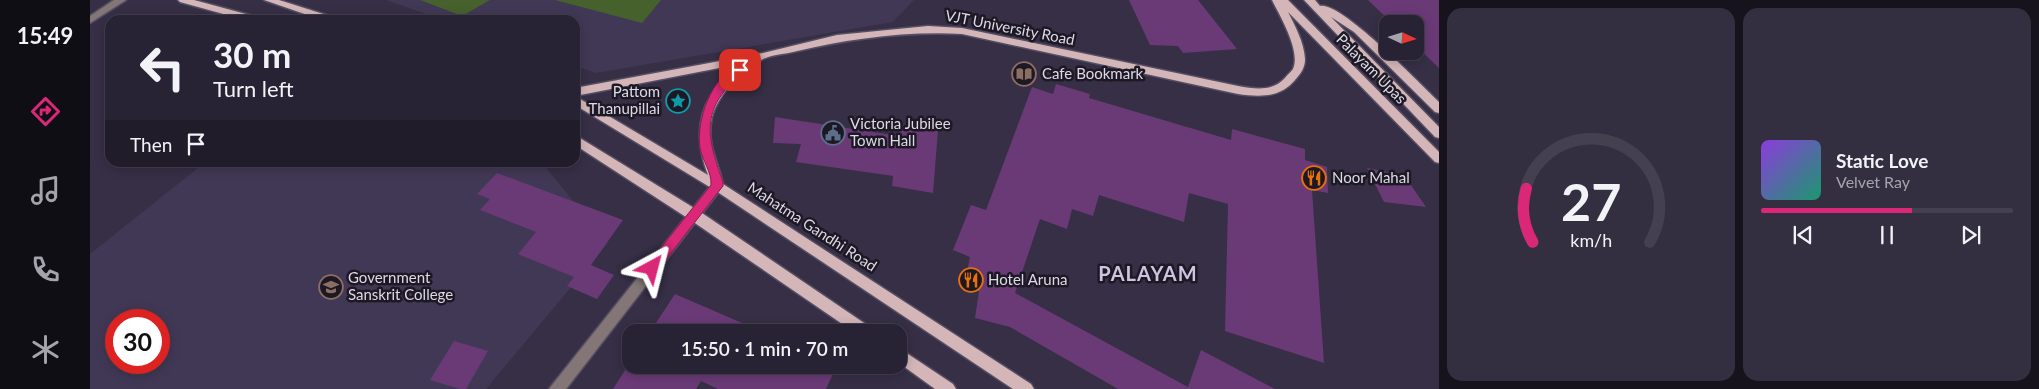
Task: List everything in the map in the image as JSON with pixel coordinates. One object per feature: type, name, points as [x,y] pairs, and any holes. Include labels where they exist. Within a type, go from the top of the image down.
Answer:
[{"type":"main road","points":[[183,0],[238,15]]},
{"type":"main road","points":[[269,0],[316,15]]},
{"type":"main road","name":"VJT University Road","points":[[580,91],[763,56],[846,37],[928,29],[962,31],[1238,90],[1262,93],[1278,90],[1298,69],[1299,55],[1295,37],[1277,0]]},
{"type":"main road","name":"Palayam Upas","points":[[1282,0],[1439,159]]},
{"type":"main road","points":[[1310,0],[1358,30],[1439,109]]},
{"type":"main road","name":"Palayam Upas","points":[[1310,0],[1439,134]]},
{"type":"main road","points":[[717,186],[706,149],[705,128],[710,104],[725,82],[763,56]]},
{"type":"main road","name":"Mahatma Gandhi Road","points":[[580,103],[717,186],[1026,389]]},
{"type":"main road","points":[[580,142],[694,215],[853,324]]},
{"type":"main road","points":[[907,361],[948,389]]},
{"type":"street","points":[[90,20],[121,0]]},
{"type":"street","points":[[557,389],[717,186]]},
{"type":"shaded area","points":[[386,0],[914,0],[893,22],[596,73],[580,68],[580,15],[429,15]]},
{"type":"shaded area","name":"Government Sanskrit College","points":[[199,167],[545,167],[608,243],[486,389],[90,389],[90,254]]},
{"type":"green space","points":[[420,0],[490,0],[464,15]]},
{"type":"green space","points":[[555,0],[661,0],[642,23]]},
{"type":"building","points":[[1129,0],[1198,0],[1237,49],[1183,53],[1178,46],[1150,45]]},
{"type":"building","points":[[1368,0],[1439,0],[1439,68],[1424,54],[1424,15],[1384,15]]},
{"type":"building","points":[[1056,84],[1090,94],[1089,98],[1231,140],[1232,129],[1305,149],[1305,160],[1327,167],[1328,193],[1312,190],[1324,363],[1225,331],[1228,204],[1189,193],[1184,222],[1099,195],[1093,216],[1072,209],[1067,229],[1040,219],[1015,293],[1188,387],[1201,350],[1275,389],[1118,389],[1010,327],[975,318],[979,291],[964,287],[970,257],[953,250],[971,205],[986,210],[1032,87],[1053,94]]},
{"type":"building","points":[[775,117],[899,136],[900,125],[938,130],[933,193],[892,186],[893,176],[796,162],[801,144],[773,143]]},
{"type":"building","points":[[1367,168],[1404,175],[1426,207],[1384,202]]},
{"type":"building","points":[[497,173],[623,220],[591,265],[614,275],[597,299],[567,286],[574,277],[518,254],[536,232],[480,210],[490,199],[477,194]]},
{"type":"building","points":[[675,294],[744,324],[655,324]]},
{"type":"building","points":[[454,341],[488,351],[466,389],[430,380]]},
{"type":"building","points":[[623,374],[833,374],[826,389],[718,389],[701,381],[696,389],[613,389]]},
{"type":"place","name":"Cafe Bookmark","points":[[1024,74]]},
{"type":"place","name":"Pattom Thanupillai","points":[[678,101]]},
{"type":"place","name":"Victoria Jubilee Town Hall","points":[[833,133]]},
{"type":"place","name":"Noor Mahal","points":[[1314,178]]},
{"type":"place","name":"Hotel Aruna","points":[[971,280]]},
{"type":"place","name":"Government Sanskrit College","points":[[331,287]]},
{"type":"district","name":"PALAYAM","points":[[1148,274]]},
{"type":"route","points":[[652,268],[717,186],[706,149],[705,128],[710,104],[725,82],[740,70]]}]
